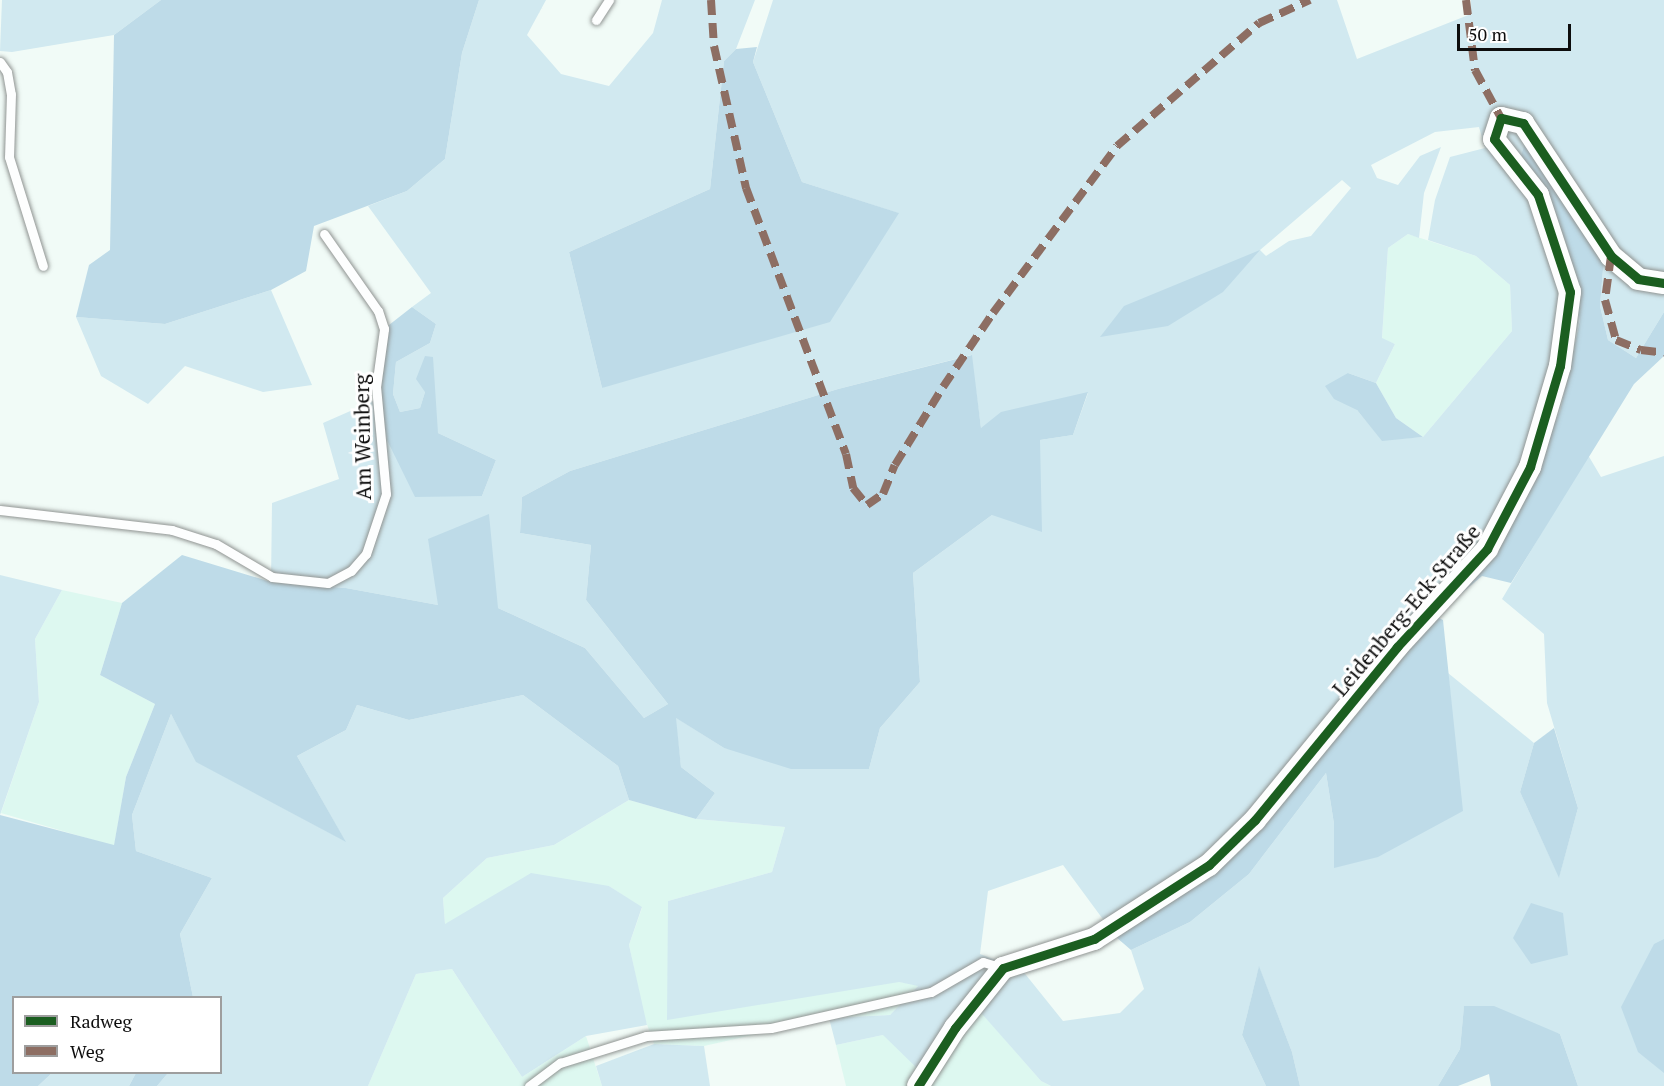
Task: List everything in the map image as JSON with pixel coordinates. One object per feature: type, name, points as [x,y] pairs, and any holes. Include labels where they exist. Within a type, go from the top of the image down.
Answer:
[{"type":"street","name":"Leidenberg-Eck-Straße","points":[[1003,968],[1094,939],[1209,865],[1255,820],[1397,647],[1486,549],[1530,467],[1560,366],[1570,292],[1538,195],[1494,140],[1502,118],[1522,123],[1611,256],[1638,279],[1664,282]]},
{"type":"street","points":[[918,1086],[956,1028],[1003,968]]},
{"type":"lane","points":[[596,20],[609,0]]},
{"type":"lane","points":[[0,62],[7,72],[11,94],[9,157],[43,266]]},
{"type":"lane","name":"Am Weinberg","points":[[0,510],[172,530],[216,544],[272,577],[328,583],[351,571],[366,554],[386,494],[376,387],[384,329],[378,311],[324,234]]},
{"type":"lane","points":[[529,1086],[560,1063],[646,1036],[771,1028],[931,992],[983,962],[1003,968]]},
{"type":"green space","points":[[1408,234],[1476,256],[1510,285],[1512,331],[1423,437],[1396,418],[1376,383],[1395,344],[1382,339],[1388,248]]},
{"type":"green space","points":[[62,590],[122,603],[100,675],[155,704],[126,777],[114,846],[1,813],[39,702],[35,639]]},
{"type":"green space","points":[[629,800],[696,819],[785,827],[772,872],[668,901],[899,982],[919,985],[890,1015],[829,1018],[704,1046],[654,1044],[644,1016],[629,945],[642,908],[609,886],[445,924],[443,898],[487,858],[554,845]]},
{"type":"green space","points":[[452,969],[522,1077],[586,1036],[602,1086],[368,1086],[416,974]]},
{"type":"green space","points":[[968,997],[1041,1081],[1051,1086],[846,1086],[836,1045],[883,1035]]},
{"type":"shaded area","points":[[2,0],[161,0],[114,35],[12,52],[0,51]]},
{"type":"shaded area","points":[[161,0],[479,0],[462,53],[445,159],[407,191],[314,226],[306,271],[271,290],[165,324],[76,317],[89,265],[110,250],[114,35]]},
{"type":"shaded area","points":[[479,0],[546,0],[527,35],[561,74],[609,86],[653,33],[662,0],[755,0],[736,49],[724,61],[710,189],[569,252],[602,388],[898,213],[802,182],[753,62],[773,0],[1337,0],[1357,59],[1471,14],[1471,0],[1664,0],[1664,312],[1636,358],[1608,340],[1600,306],[1604,257],[1559,226],[1580,319],[1560,411],[1495,546],[1309,757],[1116,937],[1063,865],[988,891],[980,954],[1022,970],[1063,1021],[1120,1013],[1144,989],[1131,950],[1190,922],[1249,874],[1326,773],[1334,824],[1334,867],[1462,811],[1448,673],[1534,743],[1520,792],[1559,877],[1578,808],[1547,703],[1544,634],[1502,599],[1588,455],[1601,477],[1664,456],[1664,1086],[1578,1086],[1560,1034],[1464,1007],[1460,1049],[1438,1086],[1300,1086],[1292,1052],[1259,967],[1242,1035],[1266,1086],[1051,1086],[1041,1081],[968,998],[922,1073],[883,1035],[836,1045],[829,1018],[890,1015],[918,986],[899,982],[667,1020],[668,901],[772,872],[785,827],[696,819],[715,793],[681,767],[675,717],[724,748],[869,769],[880,728],[920,682],[913,573],[992,515],[1040,440],[1073,435],[1088,393],[981,428],[971,355],[838,389],[570,471],[522,497],[520,533],[591,545],[586,600],[668,704],[644,718],[585,648],[498,608],[438,605],[346,588],[271,582],[272,503],[339,479],[323,423],[380,398],[482,496],[496,460],[438,433],[425,392],[420,408],[400,412],[393,394],[396,362],[430,343],[436,324],[412,307],[431,293],[368,206],[407,191],[445,159],[462,53]],"holes":[[[1479,127],[1485,148],[1450,157],[1435,200],[1428,240],[1476,256],[1510,285],[1512,331],[1423,437],[1382,440],[1357,410],[1348,373],[1376,383],[1395,344],[1382,338],[1388,248],[1408,234],[1419,238],[1424,193],[1441,147],[1420,156],[1398,185],[1377,178],[1371,165],[1435,132]],[[1342,180],[1351,188],[1311,236],[1289,241],[1266,256],[1260,250]]]},
{"type":"shaded area","points":[[757,47],[753,62],[802,182],[899,213],[830,322],[602,388],[569,252],[710,189],[724,61],[736,49]]},
{"type":"shaded area","points":[[1526,139],[1604,257],[1600,306],[1608,340],[1636,358],[1664,312],[1664,356],[1634,384],[1511,583],[1482,576],[1462,593],[1454,589],[1495,546],[1560,411],[1580,320],[1559,226],[1521,157]]},
{"type":"shaded area","points":[[1260,250],[1223,292],[1168,326],[1100,337],[1124,306]]},
{"type":"shaded area","points":[[271,290],[312,385],[263,392],[185,366],[148,404],[101,376],[76,317],[165,324]]},
{"type":"shaded area","points":[[412,307],[436,324],[430,343],[396,362],[393,394],[400,412],[420,408],[425,392],[416,379],[425,356],[433,357],[438,433],[496,460],[482,496],[415,497],[387,440],[380,398],[389,325]]},
{"type":"shaded area","points":[[972,355],[981,428],[1001,412],[1088,392],[1073,435],[1040,440],[1042,532],[992,515],[913,573],[920,682],[880,728],[869,769],[791,769],[724,748],[676,718],[681,767],[715,793],[696,819],[629,800],[618,766],[523,695],[409,720],[357,705],[346,730],[297,756],[346,842],[196,762],[171,714],[132,815],[136,851],[212,878],[180,934],[193,996],[12,996],[12,1074],[51,1074],[38,1086],[0,1086],[0,815],[114,845],[126,777],[155,704],[100,675],[122,603],[182,555],[271,582],[346,588],[438,605],[428,539],[489,514],[498,608],[585,648],[644,718],[668,704],[586,600],[591,545],[520,533],[522,497],[570,471],[838,389]]},
{"type":"shaded area","points":[[1348,373],[1376,383],[1396,418],[1423,437],[1382,441],[1357,410],[1334,399],[1325,386]]},
{"type":"shaded area","points":[[0,575],[62,590],[35,639],[39,702],[0,815]]},
{"type":"shaded area","points":[[1431,614],[1443,620],[1463,811],[1378,857],[1334,868],[1334,824],[1326,773],[1249,874],[1190,922],[1131,950],[1116,937],[1232,857]]},
{"type":"shaded area","points":[[523,695],[618,766],[629,800],[554,845],[487,858],[443,898],[445,924],[531,873],[609,886],[642,907],[629,945],[647,1025],[586,1036],[522,1077],[452,969],[416,974],[368,1086],[157,1086],[167,1074],[222,1074],[222,996],[193,996],[180,934],[212,878],[136,851],[132,815],[171,714],[197,762],[345,841],[297,756],[346,730],[357,705],[409,720]]},
{"type":"shaded area","points":[[1554,728],[1578,808],[1559,878],[1520,792],[1534,743]]},
{"type":"shaded area","points":[[1531,903],[1563,913],[1568,955],[1531,964],[1513,938]]},
{"type":"shaded area","points":[[1664,939],[1664,1073],[1638,1052],[1621,1007],[1654,944]]},
{"type":"shaded area","points":[[1259,966],[1292,1052],[1300,1086],[1266,1086],[1242,1035]]},
{"type":"shaded area","points":[[1464,1006],[1494,1006],[1560,1034],[1578,1086],[1491,1086],[1489,1074],[1458,1086],[1438,1086],[1460,1049]]},
{"type":"shaded area","points":[[654,1044],[704,1046],[710,1086],[602,1086],[596,1066]]},
{"type":"shaded area","points":[[51,1074],[135,1074],[129,1086],[38,1086]]},
{"type":"shaded area","points":[[135,1074],[167,1074],[157,1086],[129,1086]]},
{"type":"marked path","points":[[711,0],[714,46],[746,188],[846,454],[853,488],[867,505],[883,494],[895,465],[943,387],[993,313],[1117,146],[1259,23],[1310,0]]},
{"type":"marked path","points":[[1466,0],[1475,70],[1501,118]]},
{"type":"marked path","points":[[1611,256],[1605,300],[1616,340],[1641,350],[1664,353]]},
{"type":"cycle path","points":[[918,1086],[955,1028],[1003,968],[1094,939],[1209,865],[1255,820],[1397,647],[1487,549],[1530,467],[1560,366],[1570,292],[1538,195],[1494,139],[1501,118],[1523,123],[1611,256],[1638,279],[1664,283]]}]
